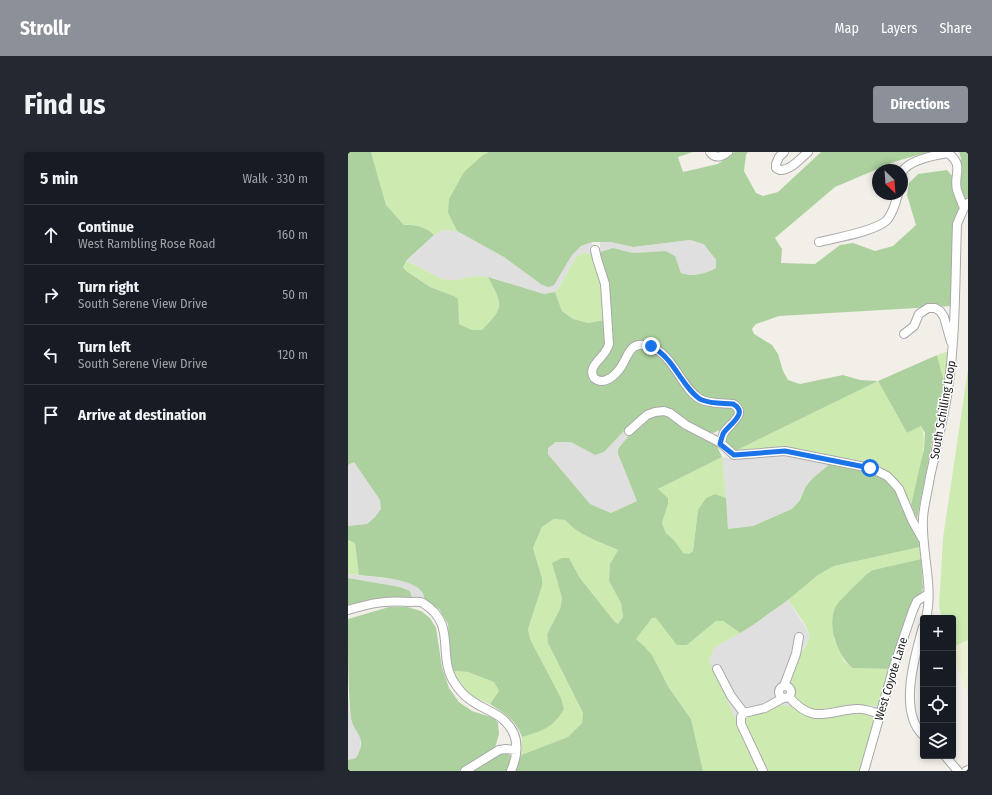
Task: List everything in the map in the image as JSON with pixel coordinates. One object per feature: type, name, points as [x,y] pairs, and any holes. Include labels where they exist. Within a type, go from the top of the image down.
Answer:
[{"type":"street","points":[[710,152],[712,155],[722,156],[728,152]]},
{"type":"street","points":[[784,152],[776,164],[776,168],[780,170],[785,170],[790,167],[808,152]]},
{"type":"street","points":[[908,165],[948,153],[955,158],[957,162],[957,190],[966,206]]},
{"type":"street","points":[[819,242],[879,226],[888,219],[896,200]]},
{"type":"street","name":"South Schilling Loop","points":[[926,615],[928,594],[923,539],[923,518],[946,397],[953,350],[958,224],[966,206]]},
{"type":"street","points":[[595,250],[605,284],[610,344],[606,353],[592,368],[592,376],[600,381],[609,380],[618,372],[627,354],[632,348],[644,345],[651,346],[667,359],[694,394],[701,400],[733,404],[737,406],[740,414],[723,435],[720,444]]},
{"type":"street","points":[[904,334],[914,326],[919,314],[928,308],[935,308],[940,311],[944,318],[953,350]]},
{"type":"street","points":[[629,431],[647,415],[664,411],[720,444],[734,455],[785,451],[870,468],[887,476],[894,482],[899,489],[912,520],[923,539]]},
{"type":"street","name":"West Coyote Lane","points":[[864,771],[894,666],[913,610],[918,601],[928,594]]},
{"type":"street","points":[[348,610],[387,601],[421,602],[437,614],[444,627],[446,659],[451,677],[468,699],[500,717],[511,727],[516,741],[515,762],[511,771]]},
{"type":"street","points":[[763,771],[741,724],[741,717],[744,713],[765,708],[791,694],[791,690],[784,686],[796,654],[799,638]]},
{"type":"street","points":[[920,638],[913,663],[910,688],[911,707],[914,722],[920,731]]},
{"type":"street","points":[[717,669],[731,696],[744,713]]},
{"type":"street","points":[[786,698],[813,714],[830,714],[862,709],[880,714]]},
{"type":"street","points":[[465,771],[499,750],[516,750]]},
{"type":"street","points":[[948,759],[958,771]]},
{"type":"shaded area","points":[[443,230],[457,231],[504,257],[542,285],[554,284],[572,255],[581,246],[592,242],[592,255],[584,252],[576,257],[558,289],[555,292],[544,294],[492,278],[474,276],[457,280],[442,279],[407,261],[434,235]]},
{"type":"shaded area","points":[[690,240],[704,243],[716,260],[716,268],[709,273],[687,275],[681,273],[675,256],[666,251],[633,253],[613,248],[600,252],[600,242],[611,242],[633,247]]},
{"type":"shaded area","points":[[626,429],[630,434],[618,449],[618,454],[637,501],[611,513],[590,504],[548,454],[548,448],[557,442],[571,442],[595,455],[604,452]]},
{"type":"shaded area","points":[[778,453],[831,463],[814,477],[806,486],[800,500],[792,509],[753,526],[728,529],[722,457],[736,459]]},
{"type":"shaded area","points":[[354,462],[380,500],[381,509],[367,524],[348,526],[348,465]]},
{"type":"shaded area","points":[[348,574],[402,580],[418,587],[423,593],[425,601],[412,598],[410,591],[400,587],[348,578]]},
{"type":"shaded area","points":[[788,600],[809,633],[809,639],[797,658],[857,706],[879,706],[875,721],[815,717],[759,771],[709,660],[715,647],[753,625]]},
{"type":"shaded area","points":[[348,697],[351,720],[361,738],[360,750],[356,758],[348,760]]},
{"type":"green space","points":[[348,152],[371,152],[386,205],[404,225],[420,227],[434,235],[407,260],[403,267],[406,271],[430,287],[458,299],[459,324],[472,330],[482,330],[495,316],[498,310],[499,300],[488,277],[544,294],[555,292],[562,311],[573,319],[588,323],[605,320],[608,345],[587,371],[590,381],[598,385],[609,383],[631,352],[638,348],[649,348],[657,352],[692,395],[732,406],[737,411],[736,417],[727,425],[721,430],[712,433],[693,427],[671,410],[648,411],[626,429],[604,452],[595,455],[571,442],[556,442],[548,448],[548,454],[590,504],[611,513],[637,501],[618,454],[618,449],[630,434],[645,420],[653,416],[664,415],[716,444],[722,457],[658,489],[668,498],[668,504],[662,523],[666,533],[674,540],[683,553],[689,554],[693,551],[698,510],[706,498],[715,494],[726,498],[728,529],[753,526],[792,509],[800,500],[806,486],[814,477],[831,463],[873,473],[888,480],[894,486],[918,537],[920,547],[834,566],[818,575],[788,600],[740,633],[723,621],[716,621],[687,645],[677,645],[656,618],[652,618],[636,639],[652,655],[669,688],[691,719],[703,771],[515,771],[521,755],[568,737],[582,723],[583,713],[548,643],[547,634],[560,609],[562,598],[552,563],[562,558],[569,558],[580,578],[618,624],[623,617],[621,603],[609,581],[610,564],[618,550],[583,534],[565,520],[554,519],[542,527],[533,548],[542,578],[542,586],[528,629],[530,639],[561,698],[564,709],[556,721],[551,725],[535,733],[522,737],[513,721],[490,704],[499,691],[494,682],[468,672],[454,671],[450,660],[448,624],[439,609],[425,601],[424,595],[417,587],[393,579],[359,575],[355,543],[348,540],[348,526],[367,524],[381,509],[380,500],[354,462],[348,465]]},
{"type":"green space","points":[[371,152],[489,152],[483,155],[448,213],[457,231],[443,230],[434,235],[420,227],[404,225],[386,205]]},
{"type":"green space","points":[[489,152],[693,152],[678,157],[683,172],[718,164],[734,152],[748,152],[746,155],[744,171],[756,193],[763,196],[778,192],[821,152],[928,152],[889,164],[872,164],[872,171],[835,187],[775,238],[782,249],[781,263],[815,264],[840,245],[853,243],[875,251],[893,246],[916,225],[908,198],[909,183],[918,174],[947,170],[953,177],[960,210],[951,306],[779,316],[756,324],[752,329],[754,334],[772,345],[778,354],[783,371],[788,380],[800,384],[843,375],[860,380],[878,381],[735,451],[727,446],[725,441],[726,435],[742,415],[743,410],[740,404],[728,400],[701,397],[645,342],[608,377],[597,377],[596,373],[598,364],[608,354],[608,283],[600,252],[613,248],[633,253],[666,251],[675,256],[681,273],[694,275],[716,268],[716,260],[704,244],[690,240],[633,247],[611,242],[592,242],[581,246],[572,255],[554,285],[549,287],[542,285],[504,257],[457,231],[448,213],[449,199],[464,172],[483,155]]},
{"type":"green space","points":[[959,152],[968,152],[968,202],[965,206],[961,186],[961,158]]},
{"type":"green space","points":[[584,252],[592,255],[603,286],[605,320],[588,323],[573,319],[562,311],[555,292],[576,257]]},
{"type":"green space","points":[[407,261],[442,279],[457,280],[474,276],[488,277],[499,300],[498,310],[495,316],[482,330],[472,330],[459,324],[454,296],[430,287],[406,271],[403,267]]},
{"type":"green space","points":[[949,351],[944,382],[937,355]]},
{"type":"green space","points":[[937,355],[944,382],[917,519],[911,505],[924,449],[925,433],[921,426],[907,433],[878,381]]},
{"type":"green space","points":[[968,369],[968,640],[956,646],[956,615],[941,615],[939,607],[943,538]]},
{"type":"green space","points":[[878,381],[907,433],[921,426],[923,433],[923,453],[911,505],[903,487],[895,478],[880,468],[829,458],[735,451]]},
{"type":"green space","points":[[722,457],[726,498],[715,494],[706,498],[698,510],[693,551],[689,554],[682,553],[674,540],[666,533],[662,523],[668,504],[658,489]]},
{"type":"green space","points":[[554,519],[565,520],[583,534],[618,550],[610,564],[609,581],[621,603],[623,617],[618,624],[614,621],[580,578],[569,558],[552,563],[562,598],[560,609],[547,634],[548,643],[583,713],[582,723],[568,737],[521,755],[522,737],[546,728],[556,720],[564,709],[561,698],[530,639],[528,629],[542,586],[542,578],[533,548],[542,527]]},
{"type":"green space","points":[[348,540],[355,543],[359,575],[348,574]]},
{"type":"green space","points":[[920,547],[921,559],[873,570],[834,639],[844,661],[852,668],[889,669],[879,706],[861,706],[821,712],[807,708],[800,704],[795,698],[791,683],[792,674],[797,658],[809,640],[809,634],[803,622],[788,600],[818,575],[834,566]]},
{"type":"green space","points":[[921,559],[922,592],[914,600],[889,669],[852,668],[842,656],[835,641],[832,624],[835,608],[867,574],[873,570]]},
{"type":"green space","points":[[348,578],[400,587],[410,591],[412,598],[386,597],[348,606]]},
{"type":"green space","points":[[389,607],[407,607],[421,611],[430,618],[436,628],[442,667],[449,688],[459,702],[472,711],[494,718],[498,723],[499,734],[495,748],[459,771],[348,771],[348,760],[356,758],[361,741],[351,719],[348,619]]},
{"type":"green space","points":[[652,618],[656,618],[687,645],[716,621],[723,621],[740,633],[715,647],[709,660],[759,771],[703,771],[691,719],[669,688],[652,655],[636,639]]},
{"type":"green space","points":[[968,640],[968,691],[956,664],[956,646]]},
{"type":"green space","points":[[454,671],[468,672],[494,682],[499,691],[490,704],[483,701],[468,692],[461,684]]},
{"type":"green space","points":[[780,705],[791,707],[813,716],[825,718],[853,713],[864,713],[869,715],[875,721],[861,771],[765,771],[745,727],[745,720],[750,715],[765,712]]},
{"type":"green space","points":[[507,753],[511,756],[511,761],[507,771],[471,771],[501,754]]},
{"type":"route","points":[[651,346],[667,359],[694,394],[701,400],[733,404],[737,406],[740,414],[726,430],[720,444],[734,455],[785,451],[870,468]]}]
